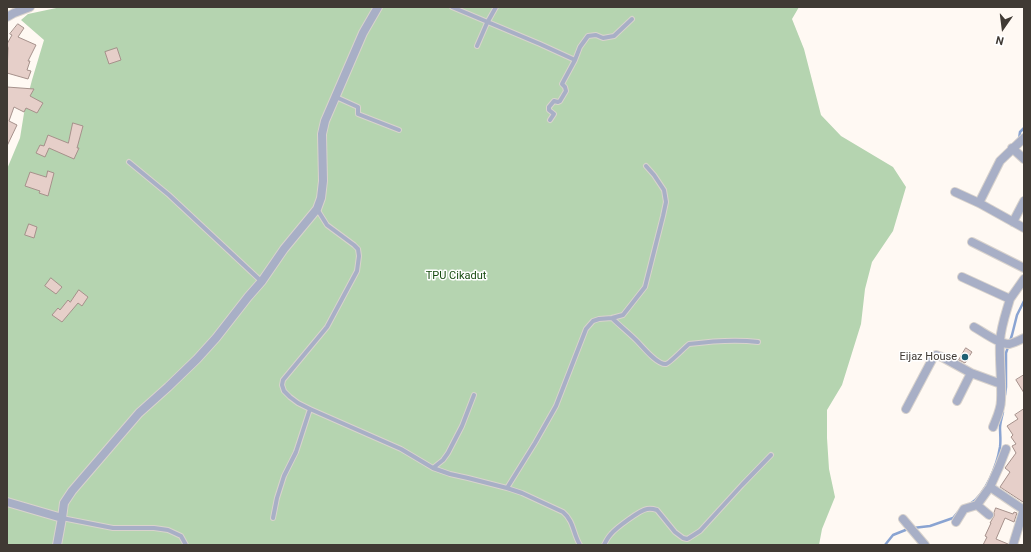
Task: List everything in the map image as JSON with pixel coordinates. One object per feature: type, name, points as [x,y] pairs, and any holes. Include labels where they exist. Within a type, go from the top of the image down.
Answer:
[{"type":"street","points":[[7,17],[30,7]]},
{"type":"street","points":[[57,545],[64,503],[72,491],[139,413],[197,359],[216,338],[317,209],[321,198],[323,181],[322,134],[325,121],[363,33],[378,7]]},
{"type":"street","points":[[979,203],[1000,161],[1024,138]]},
{"type":"street","points":[[1012,148],[1024,159]]},
{"type":"street","points":[[954,192],[979,203],[1024,228]]},
{"type":"street","points":[[1013,222],[1024,201]]},
{"type":"street","points":[[972,242],[1024,268]]},
{"type":"street","points":[[962,277],[1010,299]]},
{"type":"street","points":[[993,427],[999,413],[1001,402],[999,364],[1002,323],[1010,299],[1024,279]]},
{"type":"street","points":[[974,327],[1000,342],[1009,344],[1024,338]]},
{"type":"street","points":[[906,409],[934,356],[936,355],[971,373],[1001,384]]},
{"type":"street","points":[[957,401],[971,373]]},
{"type":"street","points":[[956,522],[964,509],[977,505],[990,487],[1006,449]]},
{"type":"street","points":[[990,487],[1024,510],[1012,545]]},
{"type":"street","points":[[7,502],[62,518]]},
{"type":"street","points":[[977,505],[989,515]]},
{"type":"street","points":[[903,519],[925,545]]},
{"type":"lane","points":[[452,7],[575,60]]},
{"type":"lane","points":[[477,46],[496,7]]},
{"type":"lane","points":[[550,120],[554,114],[549,110],[549,107],[554,101],[560,101],[566,90],[562,84],[580,47],[588,36],[603,38],[614,36],[632,19]]},
{"type":"lane","points":[[336,97],[358,107],[358,114],[400,130]]},
{"type":"lane","points":[[129,162],[169,194],[262,281]]},
{"type":"lane","points":[[507,488],[556,406],[586,329],[592,321],[623,315],[645,287],[664,216],[666,202],[664,190],[646,166]]},
{"type":"lane","points":[[317,209],[327,226],[354,244],[358,249],[359,256],[357,271],[327,327],[283,380],[282,385],[284,391],[290,397],[310,409],[401,449],[433,468],[450,474],[507,488],[564,512],[571,521],[576,540],[580,545]]},
{"type":"lane","points":[[612,318],[638,342],[648,354],[661,363],[666,364],[690,344],[732,340],[758,342]]},
{"type":"lane","points":[[433,468],[443,460],[448,453],[462,426],[474,395]]},
{"type":"lane","points":[[273,518],[284,476],[296,452],[310,409]]},
{"type":"lane","points":[[604,545],[612,533],[633,517],[646,509],[653,508],[662,515],[675,532],[683,538],[689,538],[700,531],[771,455]]},
{"type":"lane","points":[[62,518],[113,528],[154,528],[168,530],[181,536],[186,545]]},
{"type":"green space","name":"TPU Cikadut","points":[[61,7],[799,7],[792,19],[804,49],[821,115],[841,136],[893,167],[906,187],[893,231],[872,262],[865,289],[861,324],[842,385],[827,410],[829,469],[835,497],[822,529],[819,545],[7,545],[7,169],[20,138],[25,107],[44,40],[21,20],[28,14]]},
{"type":"building","points":[[18,24],[24,28],[18,37],[36,45],[28,61],[30,61],[27,70],[31,71],[28,79],[7,73],[7,44],[12,35],[10,34]]},
{"type":"building","points":[[117,48],[121,60],[109,64],[105,52]]},
{"type":"building","points":[[7,87],[34,89],[30,96],[43,103],[37,113],[26,108],[24,112],[14,107],[9,121],[17,125],[7,146]]},
{"type":"building","points":[[73,123],[83,126],[77,148],[79,148],[74,159],[49,148],[45,157],[36,153],[40,145],[44,146],[48,135],[68,143]]},
{"type":"building","points":[[48,171],[54,173],[48,196],[39,193],[40,191],[25,186],[30,172],[46,177]]},
{"type":"building","points":[[29,224],[37,227],[34,238],[25,235]]},
{"type":"building","points":[[51,278],[62,287],[56,294],[45,286]]},
{"type":"building","points":[[79,290],[88,297],[82,306],[78,303],[62,322],[52,315],[58,308],[60,310],[68,300],[70,302]]},
{"type":"building","name":"Eijaz House","points":[[966,348],[972,352],[965,363],[959,360]]},
{"type":"building","points":[[1024,375],[1024,393],[1016,380]]},
{"type":"building","points":[[1024,409],[1023,502],[1000,487],[1010,472],[1005,468],[1016,453],[1012,446],[1016,444],[1011,437],[1013,435],[1007,426],[1018,419],[1015,415]]},
{"type":"building","points":[[996,508],[1013,514],[1014,512],[1017,513],[1014,522],[1005,518],[996,539],[1008,545],[983,545],[987,537],[985,536]]},
{"type":"waterway","points":[[1019,139],[1020,132],[1024,128]]},
{"type":"waterway","points":[[1005,395],[1006,353],[1017,315],[1024,301]]},
{"type":"waterway","points":[[970,504],[986,486],[996,462],[1000,447],[1000,426],[1003,412]]},
{"type":"waterway","points":[[913,528],[930,526],[953,518],[958,512]]},
{"type":"waterway","points":[[885,545],[893,535],[908,529]]},
{"type":"place","name":"Eijaz House","points":[[965,357]]}]
